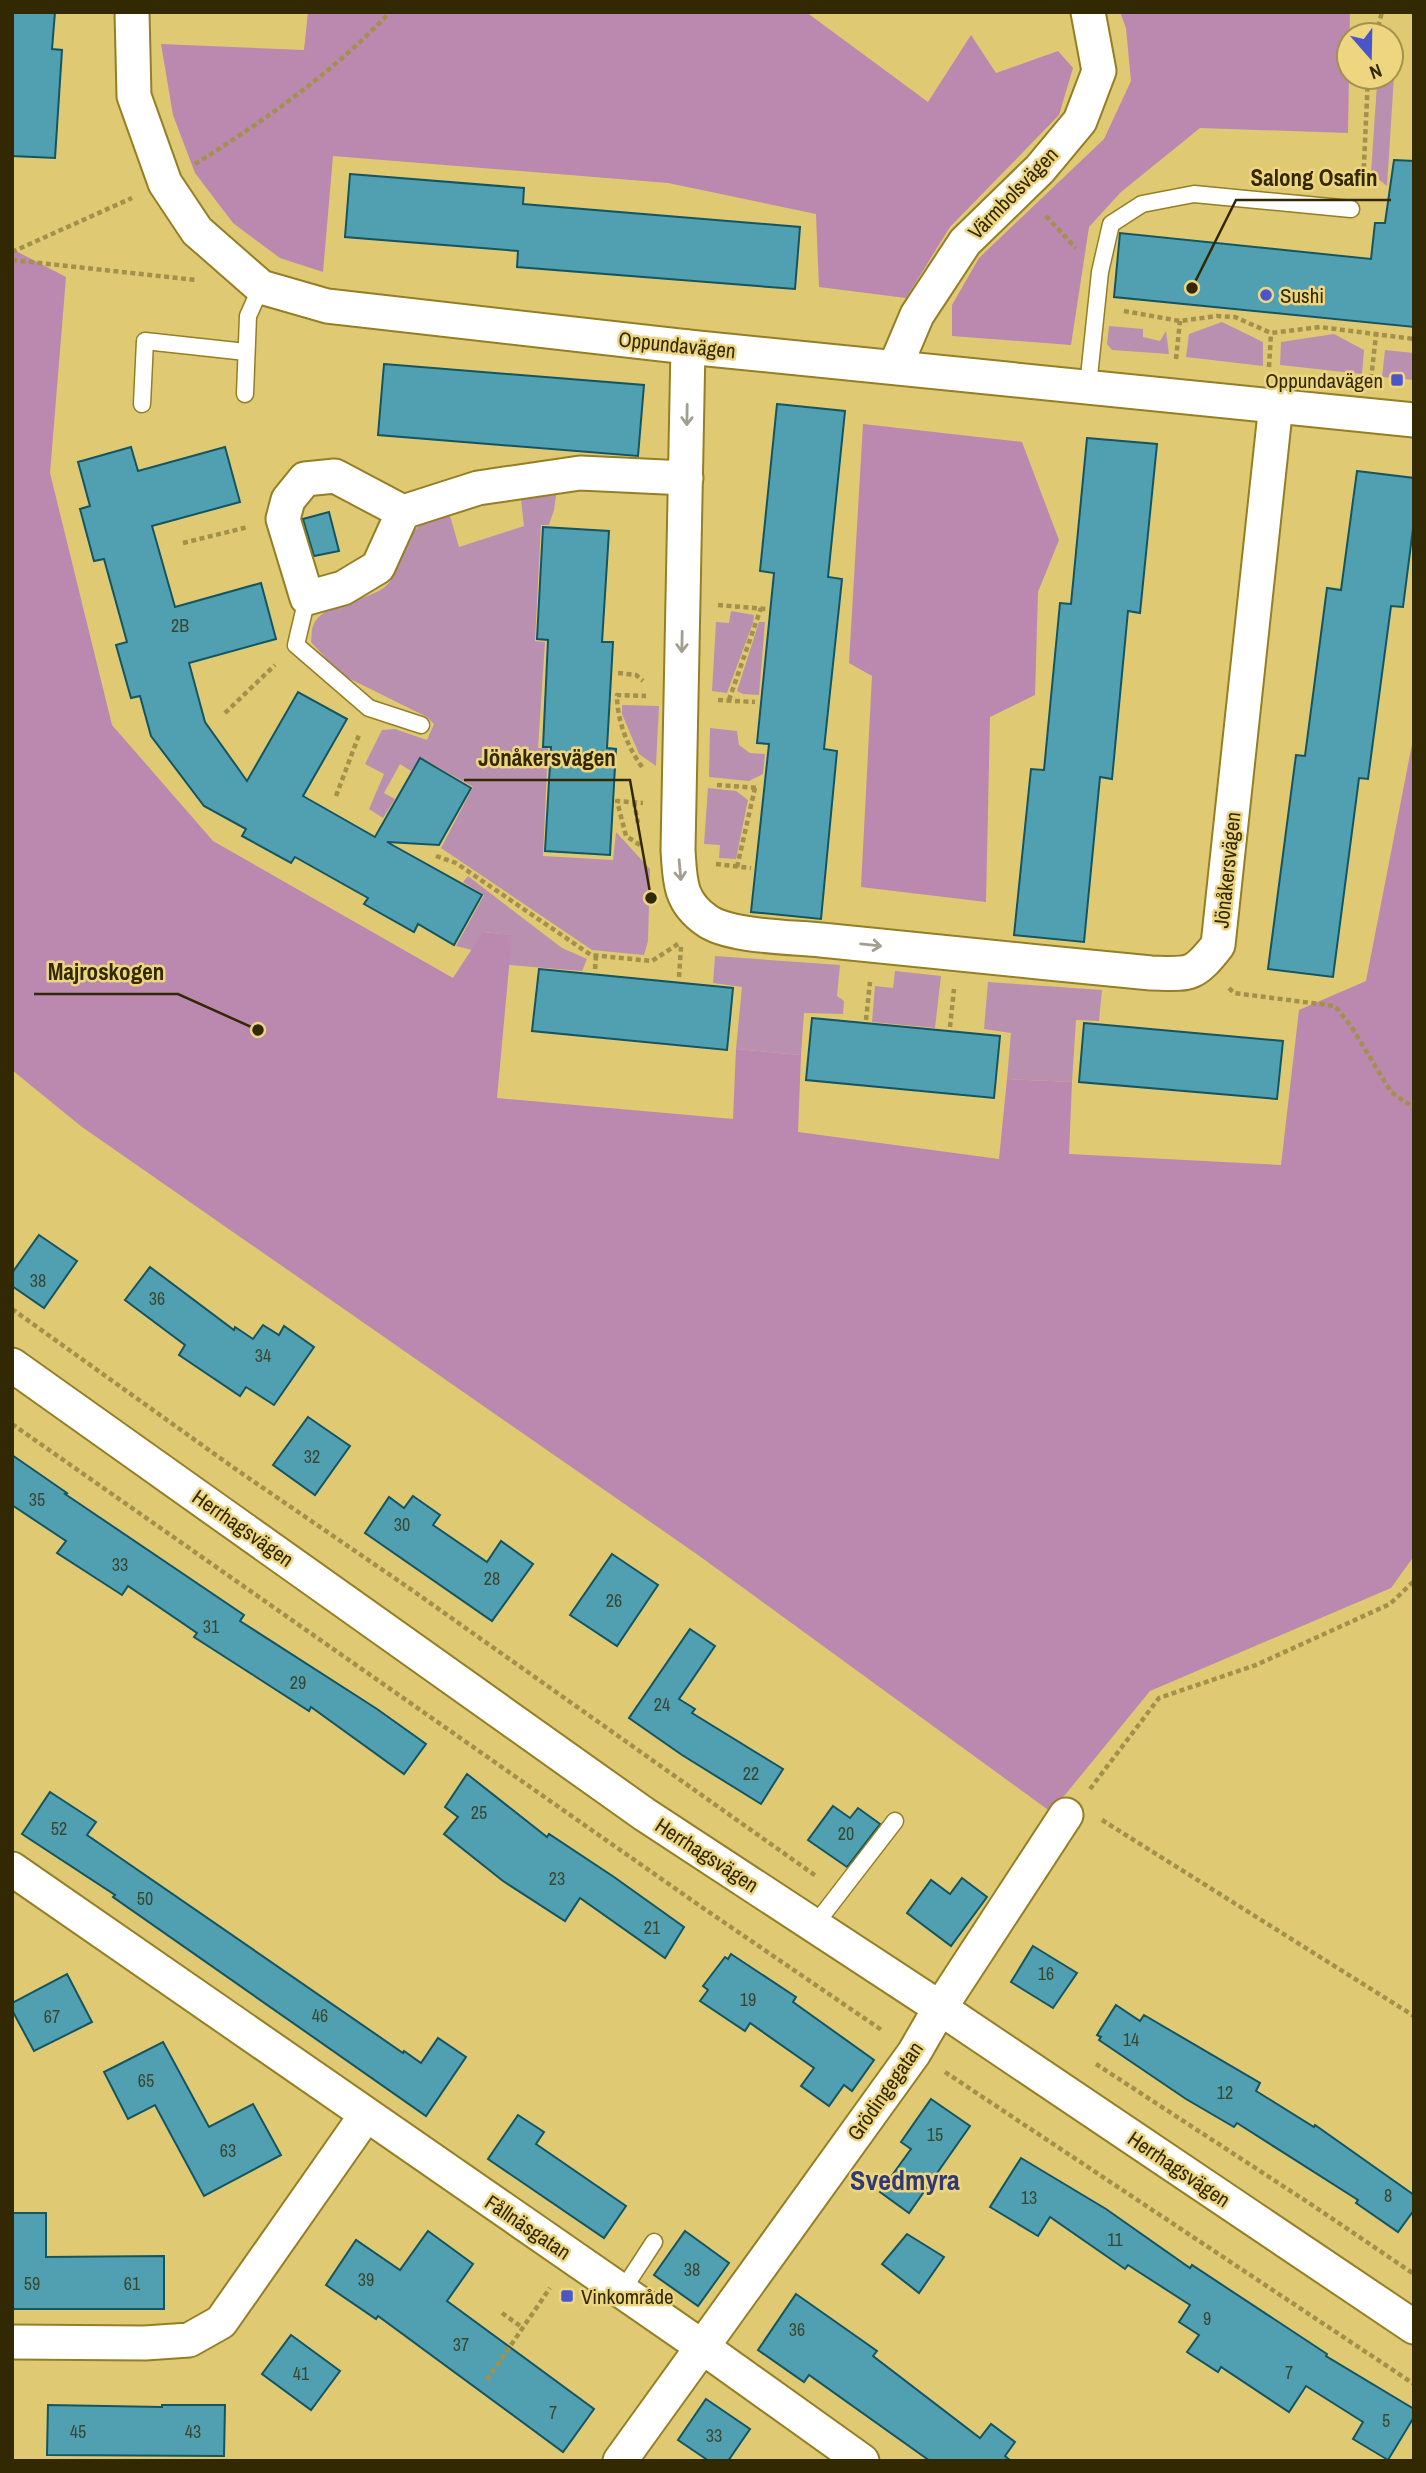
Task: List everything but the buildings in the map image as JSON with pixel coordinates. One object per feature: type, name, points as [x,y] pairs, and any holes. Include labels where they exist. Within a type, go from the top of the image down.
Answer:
[{"type":"street","name":"Oppundavägen","points":[[132,12],[134,96],[165,183],[197,231],[261,287],[327,306],[688,347],[1276,404],[1414,420]]},
{"type":"street","name":"Värmbolsvägen","points":[[895,367],[917,315],[965,242],[1027,182],[1080,121],[1099,71],[1088,12]]},
{"type":"street","points":[[688,347],[679,859],[687,903],[708,922],[734,931],[1151,973],[1185,974],[1203,964]]},
{"type":"street","name":"Jönåkersvägen","points":[[1203,964],[1218,945],[1222,916],[1276,404]]},
{"type":"street","points":[[403,512],[378,568],[343,588],[307,598],[283,519],[288,500],[305,479],[335,476],[403,512],[478,488],[580,473],[686,478]]},
{"type":"street","name":"Herrhagsvägen","points":[[12,1365],[644,1814],[940,2008],[1414,2327]]},
{"type":"street","name":"Grödingegatan","points":[[620,2461],[914,2053],[940,2008],[1072,1810]]},
{"type":"street","name":"Fållnäsgatan","points":[[12,1870],[622,2291],[862,2461]]},
{"type":"street","points":[[12,2342],[145,2343],[189,2340],[221,2322],[366,2115]]},
{"type":"lane","points":[[1088,386],[1100,272],[1111,224],[1142,204],[1194,194],[1351,209]]},
{"type":"lane","points":[[245,394],[248,316],[261,287]]},
{"type":"lane","points":[[142,404],[145,341],[246,352]]},
{"type":"lane","points":[[307,598],[296,645],[369,708],[421,725]]},
{"type":"lane","points":[[814,1926],[895,1821]]},
{"type":"lane","points":[[622,2291],[654,2242]]},
{"type":"path","points":[[12,251],[165,183],[252,129],[366,38],[390,12]]},
{"type":"path","points":[[1363,195],[1367,91]]},
{"type":"path","points":[[1027,182],[1049,221],[1100,272]]},
{"type":"path","points":[[12,260],[261,287]]},
{"type":"path","points":[[1096,307],[1180,321],[1217,316],[1235,317],[1271,333],[1320,327],[1414,339]]},
{"type":"path","points":[[1177,350],[1180,321]]},
{"type":"path","points":[[1270,363],[1271,333]]},
{"type":"path","points":[[1372,371],[1376,335]]},
{"type":"path","points":[[183,543],[283,519]]},
{"type":"path","points":[[683,602],[763,609],[729,700]]},
{"type":"path","points":[[225,713],[296,645]]},
{"type":"path","points":[[618,673],[636,675],[652,689]]},
{"type":"path","points":[[617,695],[648,696]]},
{"type":"path","points":[[337,796],[369,708]]},
{"type":"path","points":[[710,784],[757,788],[737,867]]},
{"type":"path","points":[[617,802],[640,803]]},
{"type":"path","points":[[436,856],[456,863],[591,955],[652,961],[681,941],[679,977]]},
{"type":"path","points":[[595,969],[596,956]]},
{"type":"path","points":[[1203,964],[1234,993],[1335,1006],[1351,1026],[1391,1092],[1414,1108]]},
{"type":"path","points":[[12,1308],[234,1468],[840,1893]]},
{"type":"path","points":[[12,1424],[914,2053],[1414,2384]]},
{"type":"path","points":[[1414,1581],[1390,1604],[1256,1664],[1159,1698],[1072,1810],[1414,2015]]},
{"type":"path","points":[[1087,2058],[1414,2274]]},
{"type":"path","points":[[488,2380],[572,2257]]},
{"type":"path","points":[[502,2313],[523,2328]]},
{"type":"shaded area","points":[[308,12],[806,12],[928,102],[971,35],[996,73],[1058,51],[1073,68],[1059,115],[950,227],[906,298],[819,287],[816,214],[668,183],[333,156],[323,272],[280,258],[233,223],[195,173],[173,115],[161,44],[304,50]]},
{"type":"shaded area","points":[[1120,12],[1350,12],[1350,21],[1335,21],[1335,91],[1349,91],[1348,133],[1200,128],[1121,192],[1089,227],[1071,345],[952,336],[952,305],[979,258],[1104,139],[1131,81],[1126,28]]},
{"type":"shaded area","points":[[1377,91],[1393,91],[1387,186],[1371,173]]},
{"type":"shaded area","points":[[12,249],[66,277],[50,473],[112,725],[213,841],[453,978],[483,932],[512,935],[497,1098],[733,1119],[736,1049],[801,1055],[798,1132],[999,1159],[1007,1079],[1072,1082],[1069,1154],[1281,1165],[1299,1010],[1366,981],[1414,734],[1414,1556],[1391,1588],[1150,1691],[1051,1812],[698,1555],[82,1127],[12,1070]]},
{"type":"shaded area","points":[[1222,322],[1263,342],[1263,366],[1186,357],[1189,334]]},
{"type":"shaded area","points":[[1109,326],[1143,329],[1143,337],[1160,341],[1166,331],[1169,354],[1112,350],[1107,344]]},
{"type":"shaded area","points":[[1334,334],[1364,350],[1362,374],[1280,365],[1281,342]]},
{"type":"shaded area","points":[[1385,350],[1414,353],[1414,380],[1382,377]]},
{"type":"shaded area","points":[[863,424],[1022,442],[1059,540],[1038,592],[1035,695],[990,717],[986,902],[861,887],[872,676],[849,663]]},
{"type":"shaded area","points":[[557,488],[549,525],[541,525],[535,641],[545,642],[538,748],[548,748],[543,856],[613,860],[616,832],[650,869],[648,941],[644,955],[592,950],[441,848],[473,787],[420,757],[411,771],[400,764],[384,793],[395,799],[383,818],[369,809],[384,774],[365,764],[382,730],[395,729],[427,740],[434,724],[427,717],[340,674],[311,642],[312,629],[318,618],[335,607],[379,591],[389,583],[410,538],[428,518],[448,509],[459,547],[524,526],[520,491]]},
{"type":"shaded area","points":[[731,611],[754,615],[753,623],[727,693],[712,691],[716,622],[729,623]]},
{"type":"shaded area","points":[[759,622],[765,622],[759,695],[743,694],[737,691]]},
{"type":"shaded area","points":[[622,705],[659,706],[656,766],[639,754],[622,714]]},
{"type":"shaded area","points":[[710,728],[737,731],[739,745],[750,753],[765,754],[763,774],[749,781],[709,777]]},
{"type":"shaded area","points":[[708,788],[736,791],[748,800],[736,859],[719,858],[720,845],[704,844]]},
{"type":"shaded area","points":[[468,876],[562,948],[587,959],[582,971],[509,965],[511,935],[484,932],[472,950],[456,946],[484,895],[463,882]]},
{"type":"shaded area","points":[[715,956],[840,965],[837,996],[844,1001],[843,1014],[804,1013],[801,1055],[736,1049],[742,987],[713,983]]},
{"type":"shaded area","points":[[895,971],[941,976],[935,1028],[872,1022],[875,986],[893,988]]},
{"type":"shaded area","points":[[988,982],[1102,990],[1099,1021],[1076,1020],[1072,1082],[1007,1079],[1011,1033],[984,1029]]},
{"type":"place","name":"Salong Osafin","points":[[1192,288]]},
{"type":"place","name":"Sushi","points":[[1266,295]]},
{"type":"place","name":"Oppundavägen","points":[[1397,380]]},
{"type":"place","name":"Jönåkersvägen","points":[[651,898]]},
{"type":"place","name":"Majroskogen","points":[[258,1030]]},
{"type":"place","name":"Vinkområde","points":[[567,2296]]},
{"type":"district","name":"Svedmyra","points":[[905,2180]]}]
